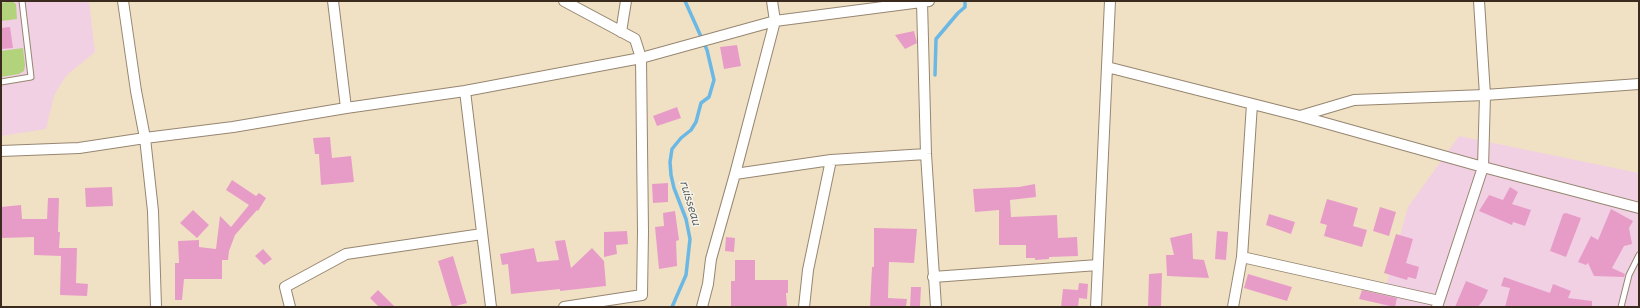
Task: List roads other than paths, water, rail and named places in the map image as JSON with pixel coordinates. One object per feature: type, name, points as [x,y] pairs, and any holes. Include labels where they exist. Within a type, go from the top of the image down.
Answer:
[{"type":"street","points":[[123,1],[136,91],[145,138],[153,211],[156,307]]},
{"type":"street","points":[[333,1],[346,108]]},
{"type":"street","points":[[564,1],[635,40],[641,58],[642,295],[564,307]]},
{"type":"street","points":[[621,32],[626,1]]},
{"type":"street","points":[[702,307],[708,284],[710,259],[735,174],[775,21],[772,1]]},
{"type":"street","points":[[1,150],[79,148],[233,127],[346,108],[465,91],[641,58],[775,21],[925,1],[926,154],[936,307]]},
{"type":"street","points":[[1096,307],[1110,1]]},
{"type":"street","points":[[1242,256],[1438,304],[1483,167],[1485,95],[1479,1]]},
{"type":"street","points":[[1107,67],[1300,116],[1483,167],[1639,208]]},
{"type":"street","points":[[1300,116],[1354,100],[1485,95],[1639,84]]},
{"type":"street","points":[[465,91],[491,307]]},
{"type":"street","points":[[1233,307],[1242,256],[1252,104]]},
{"type":"street","points":[[735,174],[831,160],[926,154]]},
{"type":"street","points":[[804,307],[808,270],[831,160]]},
{"type":"street","points":[[290,307],[285,287],[346,254],[482,234]]},
{"type":"street","points":[[933,277],[1098,265]]},
{"type":"lane","points":[[1,82],[30,77],[22,1]]},
{"type":"lane","points":[[1621,307],[1629,275],[1639,255]]},
{"type":"waterway","name":"ruisseau","points":[[672,307],[686,275],[690,239],[686,219],[674,188],[671,175],[670,162],[672,149],[681,138],[691,130],[696,122],[701,103],[709,97],[714,80],[707,50],[685,1]]},
{"type":"waterway","name":"ruisseau","points":[[935,75],[936,39],[965,7],[965,1]]}]
